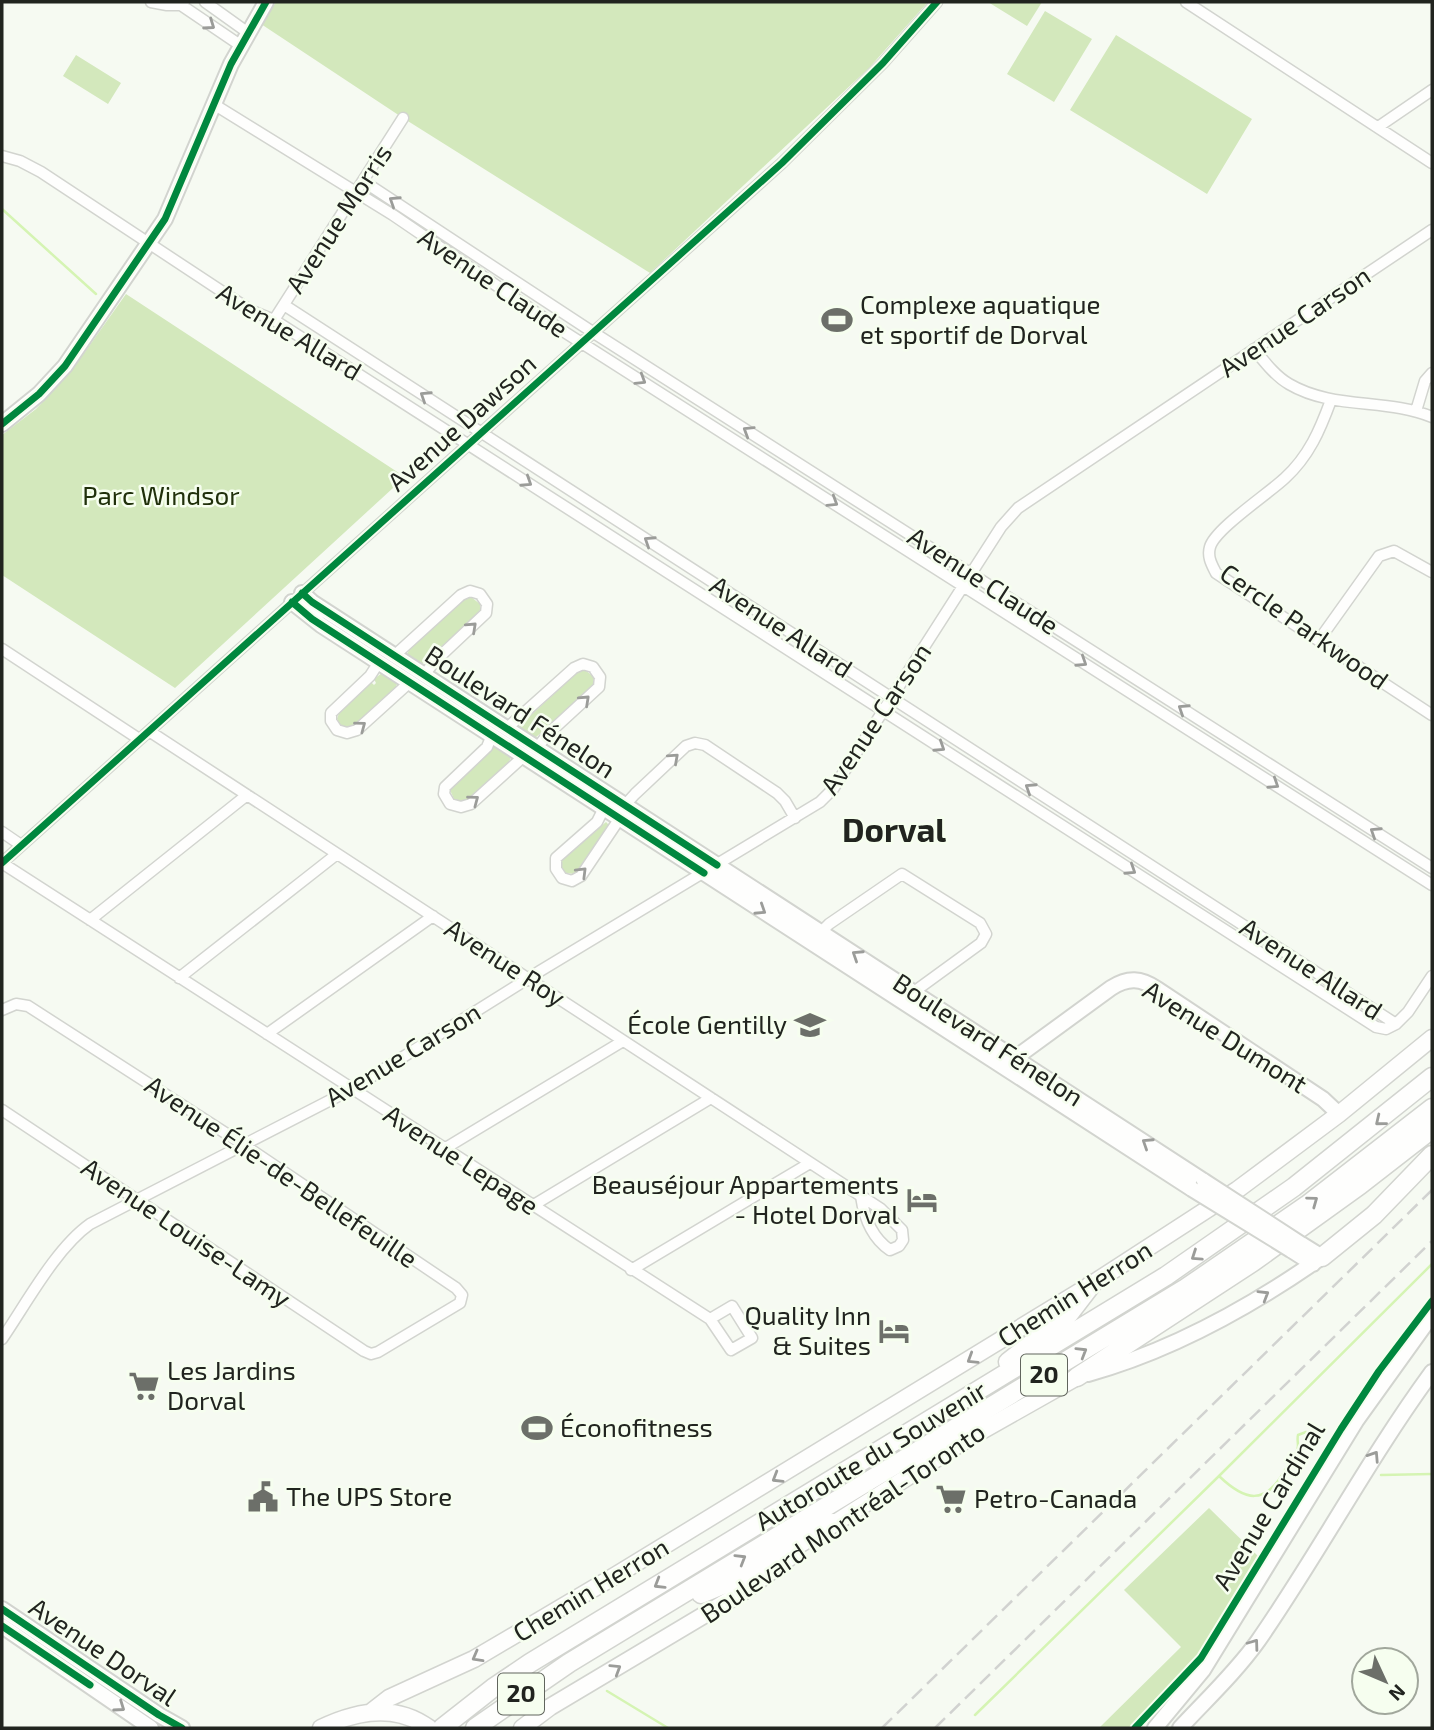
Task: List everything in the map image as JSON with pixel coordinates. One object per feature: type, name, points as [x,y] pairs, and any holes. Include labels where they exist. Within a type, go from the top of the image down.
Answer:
[{"type":"highway","name":"Autoroute du Souvenir","points":[[442,1728],[530,1663],[1112,1310],[1252,1218],[1339,1153],[1432,1077]]},
{"type":"highway","name":"Autoroute du Souvenir","points":[[475,1728],[534,1685],[640,1619],[1178,1293],[1287,1219],[1432,1108]]},
{"type":"highway","points":[[1077,1377],[1254,1262],[1352,1192],[1432,1129]]},
{"type":"highway","points":[[1317,1260],[1385,1204],[1432,1156]]},
{"type":"highway","points":[[964,1399],[1069,1314],[1092,1284]]},
{"type":"highway","points":[[640,1619],[751,1573],[833,1523]]},
{"type":"main road","name":"Chemin Herron","points":[[371,1712],[389,1698],[480,1655],[618,1574],[1092,1284],[1237,1190],[1339,1114],[1432,1038]]},
{"type":"main road","name":"Boulevard Montréal-Toronto","points":[[522,1728],[543,1712],[746,1590],[833,1523],[1006,1416],[1077,1377]]},
{"type":"main road","points":[[321,1728],[348,1717],[371,1712],[399,1714],[419,1721],[429,1728]]},
{"type":"street","points":[[151,2],[167,5],[183,3],[240,46]]},
{"type":"street","points":[[205,2],[247,32]]},
{"type":"street","points":[[2,424],[39,394],[60,372],[165,219],[240,46],[266,2]]},
{"type":"street","name":"Avenue Dawson","points":[[2,863],[583,344],[822,125],[937,2]]},
{"type":"street","points":[[1186,2],[1432,163]]},
{"type":"street","points":[[1378,127],[1432,90]]},
{"type":"street","name":"Avenue Claude","points":[[215,105],[393,215],[583,344],[1432,885]]},
{"type":"street","name":"Avenue Morris","points":[[274,320],[403,118]]},
{"type":"street","name":"Avenue Allard","points":[[2,156],[31,166],[250,310],[274,320],[1376,1027],[1386,1030],[1396,1024],[284,305]]},
{"type":"street","name":"Avenue Claude","points":[[363,181],[594,333],[1432,868]]},
{"type":"street","name":"Avenue Carson","points":[[2,1339],[74,1236],[99,1219],[352,1089],[528,978],[820,803],[830,793],[1001,527],[1018,508],[1432,230]]},
{"type":"street","points":[[1254,349],[1288,384],[1331,400],[1416,411],[1432,417]]},
{"type":"street","points":[[1416,411],[1425,381],[1432,373]]},
{"type":"street","name":"Cercle Parkwood","points":[[1331,400],[1315,441],[1287,477],[1219,533],[1210,547],[1209,559],[1216,573],[1432,715]]},
{"type":"street","points":[[771,463],[779,450]]},
{"type":"street","points":[[1319,640],[1379,556],[1394,551],[1432,572]]},
{"type":"street","name":"Avenue Allard","points":[[677,579],[686,565]]},
{"type":"street","points":[[379,662],[370,676],[334,710],[331,721],[337,730],[343,733],[354,732],[417,679],[486,614],[487,604],[480,594],[470,591],[461,594],[394,656]]},
{"type":"street","name":"Boulevard Fénelon","points":[[297,598],[312,602],[394,656],[417,679],[492,735],[530,752],[623,812],[717,865],[821,932],[908,997]]},
{"type":"street","name":"Boulevard Fénelon","points":[[297,598],[301,612],[379,662],[417,679],[506,729],[530,752],[604,808],[623,812],[704,873],[908,997],[1317,1260]]},
{"type":"street","points":[[2,649],[139,739]]},
{"type":"street","points":[[492,735],[487,747],[445,787],[444,794],[450,804],[461,807],[471,804],[599,687],[600,677],[593,667],[583,664],[574,668],[506,729]]},
{"type":"street","points":[[1144,701],[1152,688]]},
{"type":"street","name":"Avenue Roy","points":[[149,731],[881,1209],[902,1230],[903,1240],[899,1246],[890,1250],[881,1243],[869,1225],[861,1196]]},
{"type":"street","points":[[604,808],[597,822],[556,858],[556,869],[562,878],[572,881],[581,876],[635,794],[686,747],[695,743],[713,750],[776,793],[785,801],[794,818]]},
{"type":"street","points":[[90,920],[247,794]]},
{"type":"street","points":[[1053,820],[1062,808]]},
{"type":"street","points":[[2,832],[21,845]]},
{"type":"street","points":[[179,978],[337,854]]},
{"type":"street","name":"Avenue Lepage","points":[[2,863],[710,1320],[731,1350],[752,1338],[732,1306],[710,1320]]},
{"type":"street","points":[[821,932],[895,876],[902,874],[981,923],[986,934],[981,943],[908,997]]},
{"type":"street","points":[[1211,922],[1219,910]]},
{"type":"street","points":[[267,1034],[433,916]]},
{"type":"street","points":[[1396,1024],[1408,1012],[1432,976]]},
{"type":"street","name":"Avenue Dumont","points":[[1012,1063],[1111,988],[1124,981],[1136,980],[1157,989],[1323,1099],[1339,1114]]},
{"type":"street","name":"Avenue Élie-de-Bellefeuille","points":[[2,1010],[16,1004],[28,1006],[244,1145],[456,1288],[461,1295],[460,1303],[371,1354]]},
{"type":"street","points":[[444,1149],[623,1041]]},
{"type":"street","points":[[532,1206],[711,1098]]},
{"type":"street","name":"Avenue Louise-Lamy","points":[[2,1110],[371,1354]]},
{"type":"street","points":[[631,1270],[810,1163]]},
{"type":"street","name":"Boulevard Montréal-Toronto","points":[[1077,1377],[1107,1369],[1209,1325],[1248,1305],[1317,1260]]},
{"type":"street","name":"Avenue Cardinal","points":[[1155,1728],[1200,1675],[1350,1431],[1432,1315]]},
{"type":"street","points":[[1180,1728],[1258,1641],[1375,1456],[1432,1372]]},
{"type":"street","name":"Avenue Dorval","points":[[2,1609],[182,1728]]},
{"type":"street","name":"Avenue Dorval","points":[[2,1626],[151,1728]]},
{"type":"green space","points":[[276,2],[928,2],[869,68],[650,273],[403,118],[261,24]]},
{"type":"green space","points":[[988,2],[1042,2],[1027,26]]},
{"type":"green space","points":[[1045,11],[1092,39],[1054,102],[1007,74]]},
{"type":"green space","points":[[1116,35],[1252,119],[1207,194],[1070,110]]},
{"type":"green space","points":[[76,55],[121,83],[108,104],[63,76]]},
{"type":"green space","name":"Parc Windsor","points":[[126,294],[405,477],[175,688],[2,575],[2,435],[36,409],[70,373]]},
{"type":"green space","points":[[471,597],[480,604],[477,615],[422,664],[407,654],[412,645],[465,599]]},
{"type":"green space","points":[[585,670],[594,677],[593,686],[545,729],[542,727],[542,732],[535,738],[518,727],[578,672]]},
{"type":"green space","points":[[382,673],[397,683],[396,688],[354,725],[347,728],[341,726],[337,719],[339,713],[371,682],[374,685],[374,679]]},
{"type":"green space","points":[[495,746],[511,757],[509,762],[468,799],[460,802],[454,799],[450,790],[454,784]]},
{"type":"green space","points":[[606,822],[609,825],[579,870],[574,874],[565,873],[561,867],[562,860]]},
{"type":"green space","points":[[1209,1508],[1260,1558],[1197,1660],[1133,1728],[1099,1728],[1181,1647],[1124,1590]]},
{"type":"waterway","points":[[2,209],[96,294]]},
{"type":"waterway","points":[[1219,1476],[1432,1264]]},
{"type":"waterway","points":[[975,1715],[1219,1476],[1246,1495],[1262,1494],[1277,1482],[1293,1458],[1298,1449],[1298,1435],[1306,1432],[1317,1436]]},
{"type":"waterway","points":[[1381,1475],[1432,1474]]},
{"type":"waterway","points":[[607,1691],[668,1728]]},
{"type":"railway","points":[[882,1728],[1432,1190]]},
{"type":"railway","points":[[935,1728],[1432,1241]]},
{"type":"cycle path","points":[[2,424],[39,394],[65,366],[165,219],[231,64],[266,2]]},
{"type":"cycle path","points":[[2,863],[782,163],[883,63],[937,2]]},
{"type":"cycle path","points":[[302,593],[717,865]]},
{"type":"cycle path","points":[[292,602],[312,619],[704,873]]},
{"type":"cycle path","points":[[1135,1728],[1201,1658],[1341,1429],[1379,1371],[1432,1301]]},
{"type":"cycle path","points":[[2,1609],[182,1728]]},
{"type":"cycle path","points":[[2,1626],[90,1685]]},
{"type":"place","name":"Complexe aquatique et sportif de Dorval","points":[[837,320]]},
{"type":"place","name":"École Gentilly","points":[[810,1025]]},
{"type":"place","name":"Beauséjour Appartements - Hotel Dorval","points":[[922,1200]]},
{"type":"place","name":"Quality Inn & Suites","points":[[894,1331]]},
{"type":"place","name":"Les Jardins Dorval","points":[[144,1386]]},
{"type":"place","name":"Éconofitness","points":[[537,1428]]},
{"type":"place","name":"The UPS Store","points":[[263,1497]]},
{"type":"place","name":"Petro-Canada","points":[[951,1499]]},
{"type":"district","name":"Dorval","points":[[894,830]]}]
